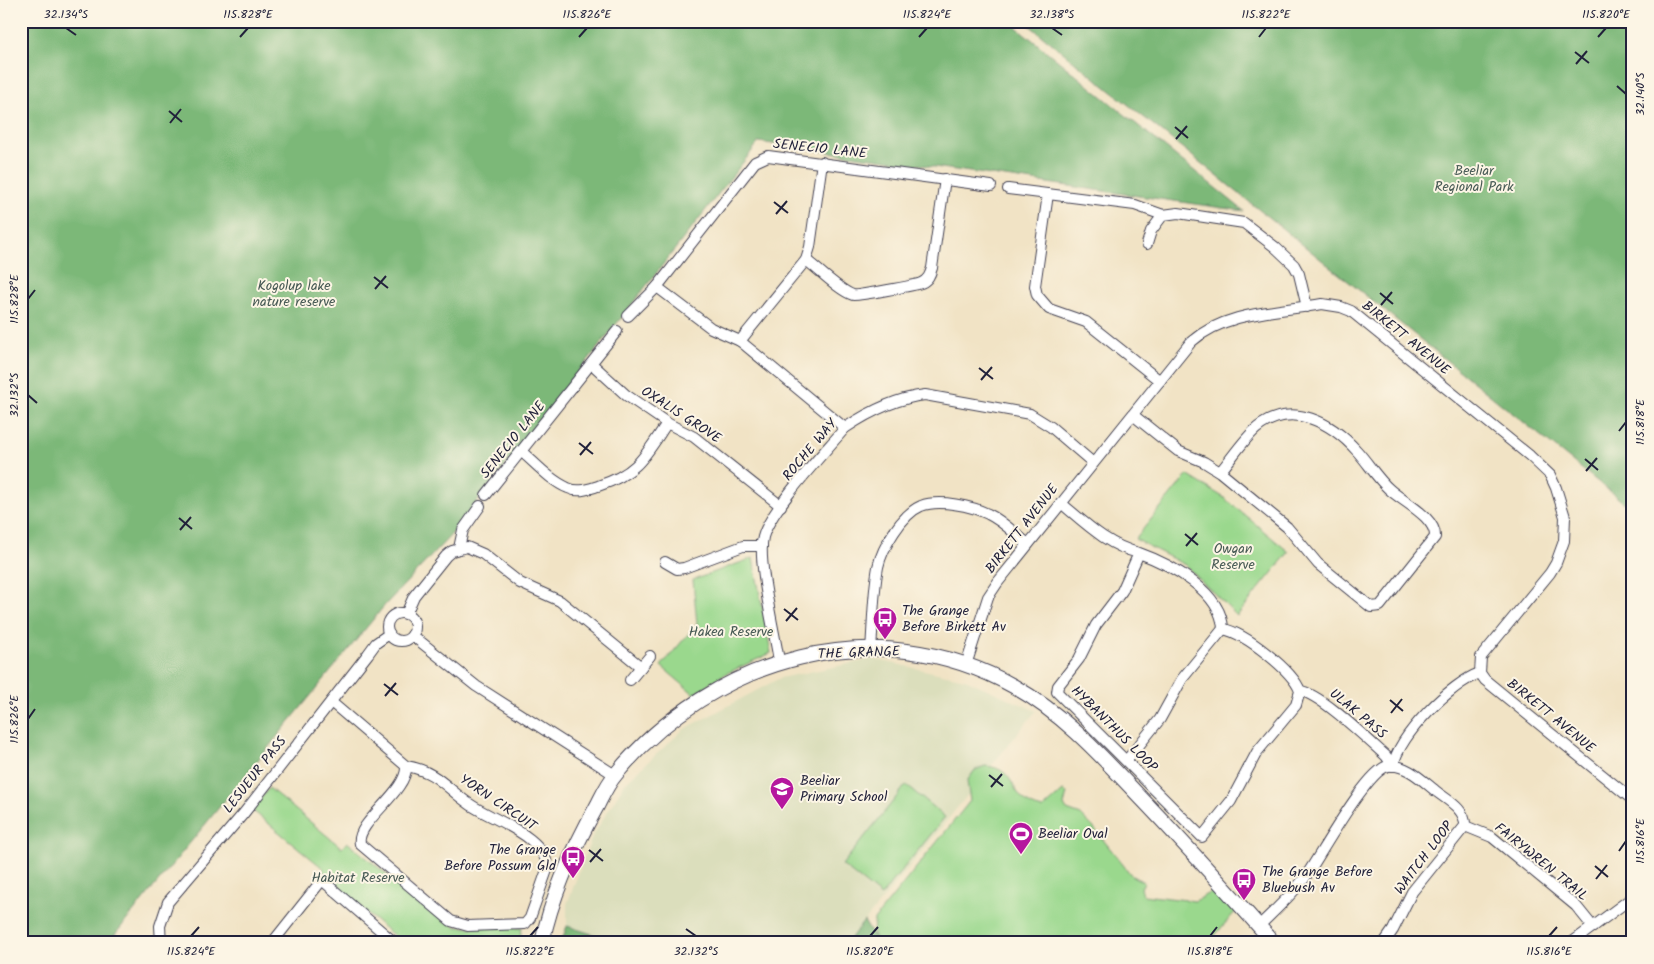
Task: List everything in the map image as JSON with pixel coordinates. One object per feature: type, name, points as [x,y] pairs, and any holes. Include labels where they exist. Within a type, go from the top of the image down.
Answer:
[{"type":"street","name":"SENECIO LANE","points":[[628,316],[657,286],[755,162],[768,156],[991,186]]},
{"type":"street","points":[[740,341],[806,260],[810,247],[822,162]]},
{"type":"street","points":[[806,260],[852,295],[868,295],[884,290],[915,285],[926,280],[932,268],[945,179]]},
{"type":"street","points":[[1008,189],[1135,205],[1163,215],[1178,214],[1244,223],[1275,247],[1294,265],[1299,274],[1306,307]]},
{"type":"street","points":[[1048,194],[1035,286],[1036,295],[1049,309],[1077,317],[1086,322],[1160,381]]},
{"type":"street","points":[[1147,244],[1151,231],[1163,215]]},
{"type":"street","points":[[657,286],[711,328],[740,341],[845,428]]},
{"type":"street","name":"BIRKETT AVENUE","points":[[966,665],[988,597],[1092,462],[1133,415],[1191,342],[1217,324],[1306,307],[1333,305],[1351,311],[1550,475],[1556,488],[1564,517],[1564,541],[1561,553],[1550,572],[1482,657],[1480,673],[1485,680],[1633,800]]},
{"type":"street","name":"SENECIO LANE","points":[[486,495],[592,364],[616,331]]},
{"type":"street","name":"OXALIS GROVE","points":[[592,364],[626,395],[667,423],[699,440],[781,506]]},
{"type":"street","name":"ROCHE WAY","points":[[779,661],[762,546],[767,528],[781,506],[845,428],[885,406],[912,397],[926,395],[1030,414],[1051,427],[1092,462]]},
{"type":"street","points":[[1133,415],[1178,451],[1204,462],[1220,472],[1288,527],[1318,564],[1374,608],[1380,606],[1432,543],[1435,531],[1429,521],[1384,485],[1356,450],[1346,441],[1324,424],[1304,415],[1283,416],[1264,424],[1250,436],[1220,472]]},
{"type":"street","points":[[522,452],[569,489],[586,490],[618,479],[632,471],[644,458],[667,423]]},
{"type":"street","points":[[1061,503],[1099,535],[1123,549],[1139,553],[1172,567],[1198,587],[1221,613],[1223,629],[1182,679],[1160,718],[1127,760]]},
{"type":"street","points":[[871,650],[878,566],[890,538],[914,510],[921,506],[932,504],[976,509],[996,519],[1028,544]]},
{"type":"street","points":[[459,548],[463,530],[480,506]]},
{"type":"street","points":[[665,562],[677,569],[684,568],[743,546],[762,546]]},
{"type":"street","points":[[412,635],[414,623],[406,614],[410,602],[446,556],[459,548],[467,547],[474,549],[520,583],[560,601],[641,667]]},
{"type":"street","name":"HYBANTHUS LOOP","points":[[1139,553],[1119,596],[1096,625],[1079,659],[1057,690],[1058,694],[1127,760],[1209,845]]},
{"type":"street","name":"LESUEUR PASS","points":[[161,943],[160,926],[168,902],[244,813],[376,643],[389,634],[389,621],[400,613],[406,614]]},
{"type":"street","points":[[1202,837],[1230,801],[1257,752],[1296,705],[1300,691],[1292,678],[1244,636],[1223,629]]},
{"type":"street","points":[[389,634],[400,641],[412,635]]},
{"type":"street","points":[[412,635],[476,686],[615,775]]},
{"type":"street","name":"THE GRANGE","points":[[542,943],[548,918],[579,839],[615,775],[688,706],[739,678],[779,661],[816,654],[888,649],[923,653],[966,665],[1016,687],[1066,723],[1139,795],[1274,943]]},
{"type":"street","points":[[630,680],[650,656]]},
{"type":"street","points":[[1259,926],[1305,876],[1342,816],[1380,770],[1393,766],[1396,753],[1415,727],[1462,682],[1480,673]]},
{"type":"street","name":"ULAK PASS","points":[[1300,691],[1307,692],[1320,700],[1386,756],[1393,766]]},
{"type":"street","name":"YORN CIRCUIT","points":[[331,702],[406,766],[434,774],[469,804],[517,830],[536,845],[548,864],[530,918],[526,924],[468,926],[451,921],[360,844],[361,832],[403,780],[406,766]]},
{"type":"street","name":"WAITCH LOOP","points":[[1384,943],[1393,930],[1412,892],[1465,826],[1464,815],[1456,807],[1411,772],[1393,766]]},
{"type":"street","name":"FAIRYWREN TRAIL","points":[[1465,826],[1492,837],[1576,906],[1594,927]]},
{"type":"street","points":[[272,943],[322,880],[395,943]]},
{"type":"street","points":[[1572,943],[1633,897]]},
{"type":"shaded area","name":"Beeliar Primary School","points":[[873,659],[965,679],[1036,711],[847,943],[619,943],[567,926],[567,904],[592,837],[625,783],[683,730],[780,678]]},
{"type":"green space","name":"Kogolup lake nature reserve","points":[[21,21],[1009,21],[1244,211],[759,142],[451,535],[385,605],[108,943],[21,943]]},
{"type":"green space","name":"Beeliar Regional Park","points":[[1024,21],[1633,21],[1633,510]]},
{"type":"green space","name":"Owgan Reserve","points":[[1187,475],[1223,497],[1289,552],[1237,616],[1185,565],[1135,539]]},
{"type":"green space","name":"Hakea Reserve","points":[[753,558],[771,653],[723,675],[694,694],[661,666],[697,624],[693,580]]},
{"type":"green space","name":"Beeliar Oval","points":[[985,766],[996,768],[1004,773],[1023,800],[1043,809],[1063,791],[1067,793],[1064,805],[1067,810],[1081,815],[1093,827],[1132,876],[1144,882],[1141,888],[1143,895],[1195,901],[1216,889],[1236,911],[1208,943],[877,943],[873,934],[874,920],[970,801],[967,781],[975,770]]},
{"type":"green space","points":[[906,785],[945,817],[881,896],[842,865]]},
{"type":"green space","name":"Habitat Reserve","points":[[269,788],[342,848],[347,842],[437,915],[457,927],[522,928],[519,943],[399,943],[397,938],[320,875],[324,869],[252,810]]},
{"type":"green space","points":[[864,921],[877,943],[847,943]]},
{"type":"green space","points":[[567,926],[619,943],[561,943]]},
{"type":"place","name":"The Grange Before Birkett Av","points":[[885,640]]},
{"type":"place","name":"Beeliar Primary School","points":[[782,810]]},
{"type":"place","name":"Beeliar Oval","points":[[1021,855]]},
{"type":"place","name":"The Grange Before Possum Gld","points":[[573,879]]},
{"type":"place","name":"The Grange Before Bluebush Av","points":[[1244,901]]}]
